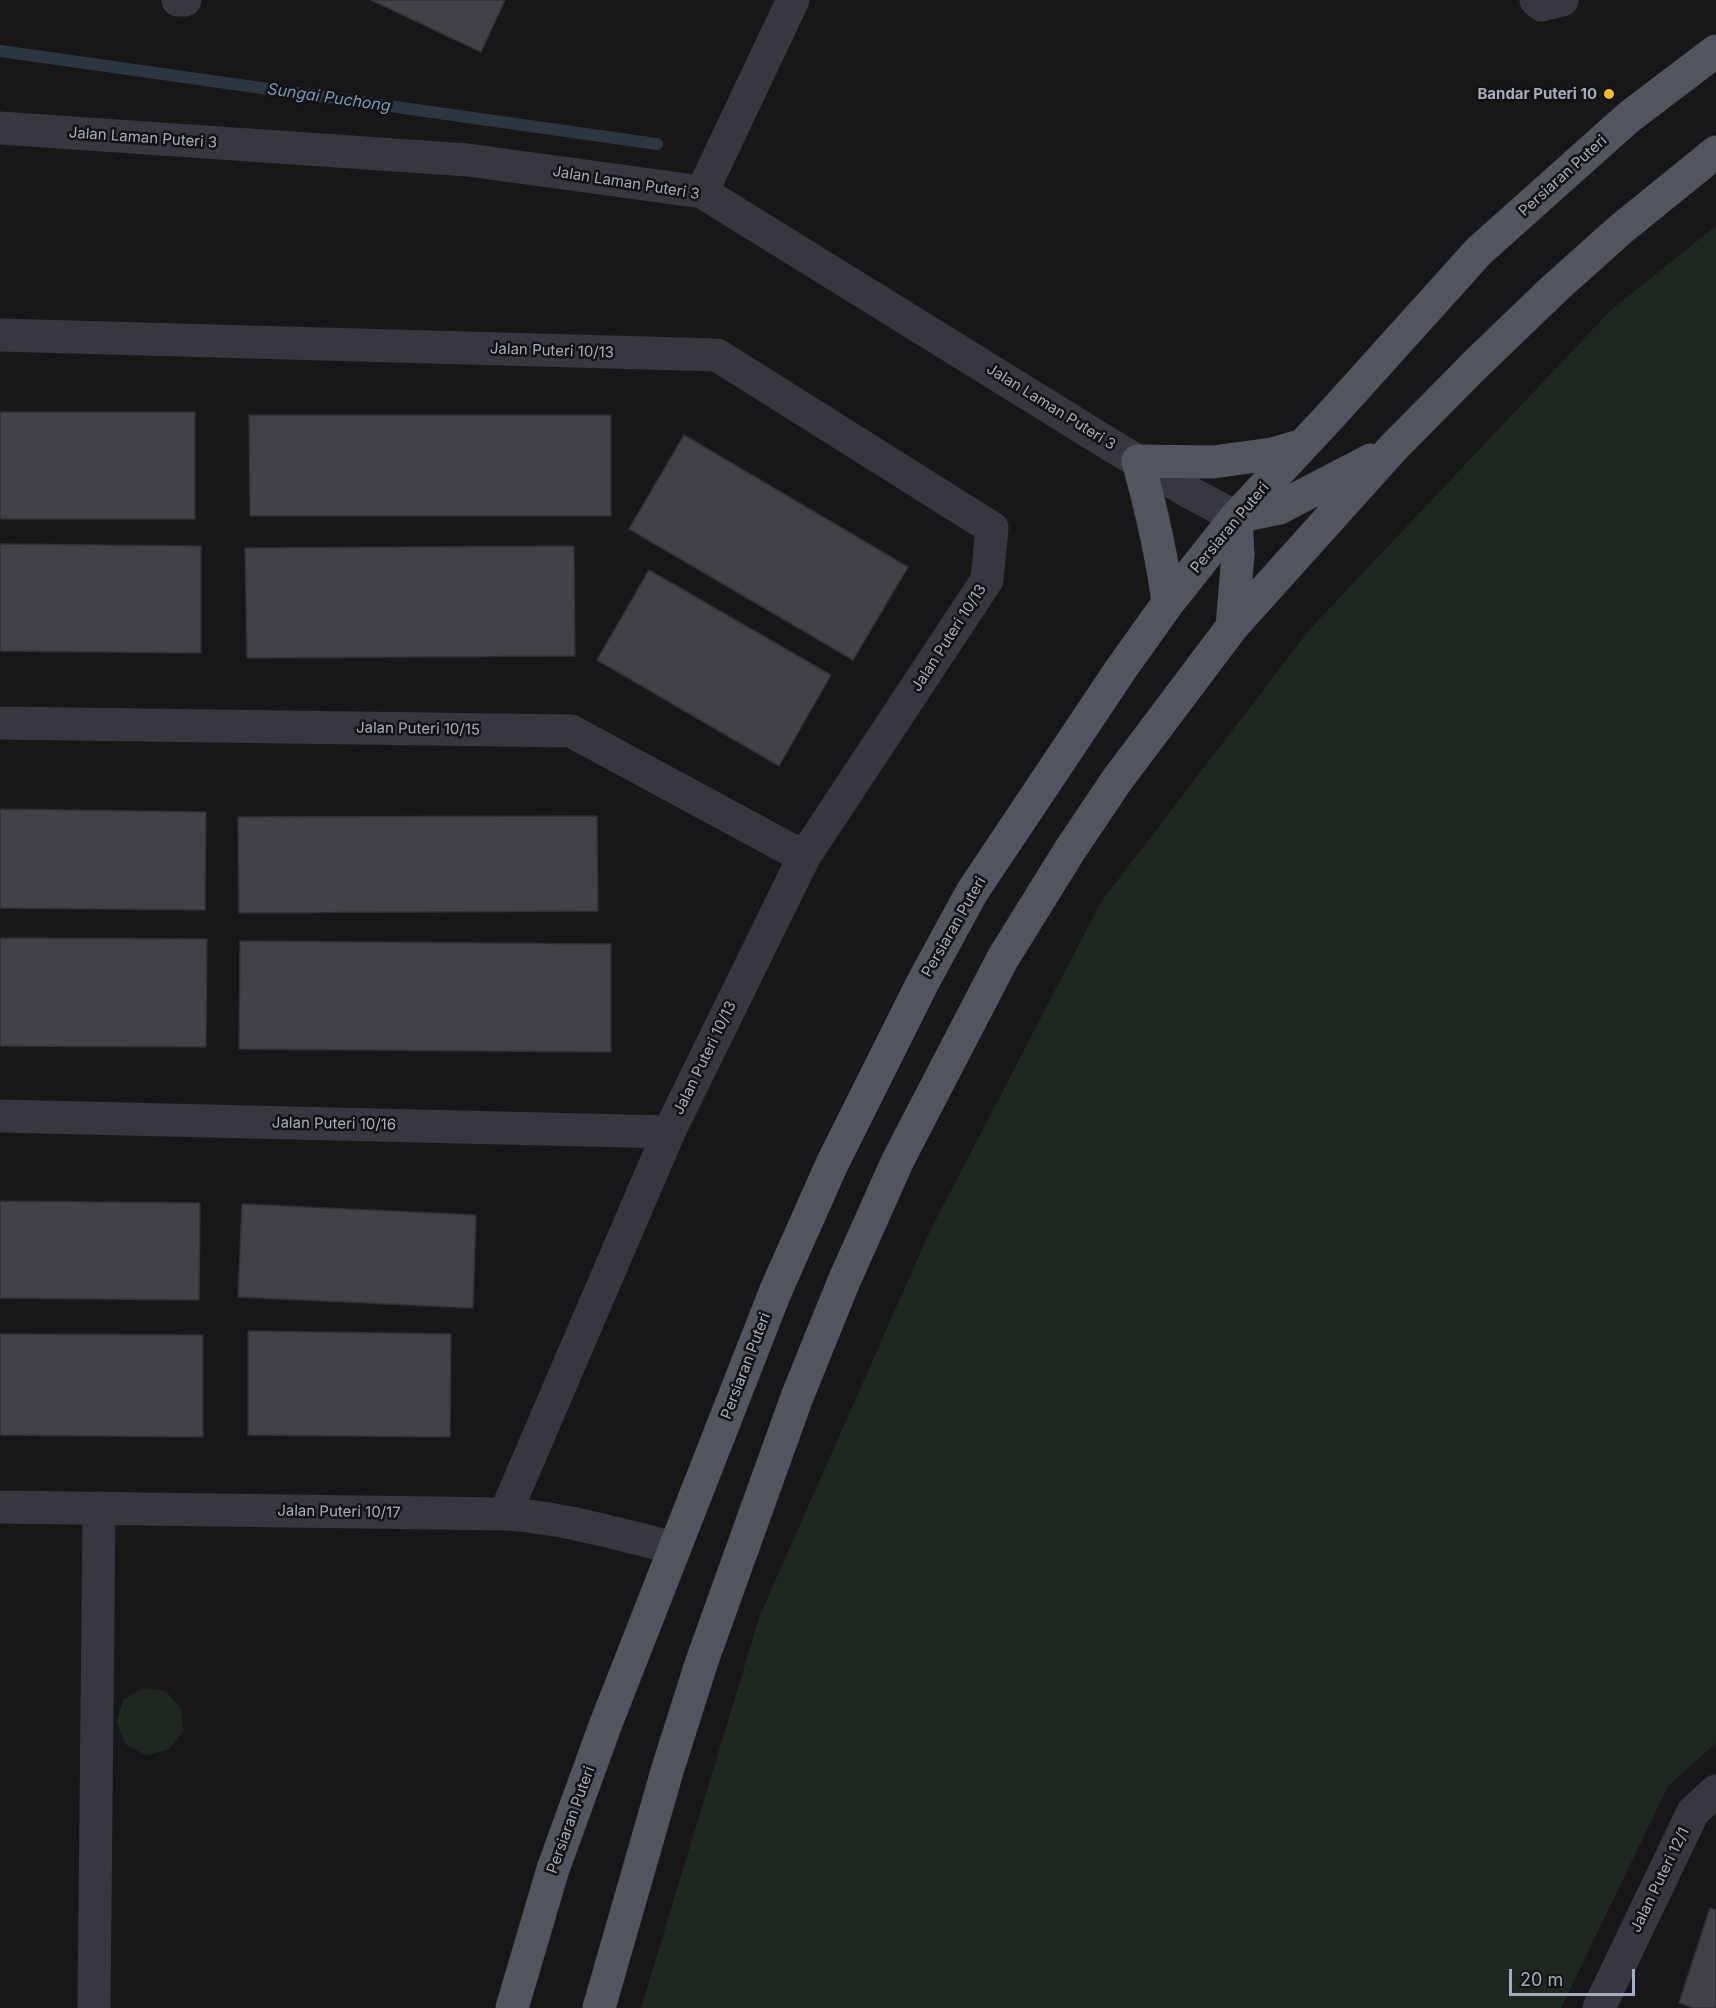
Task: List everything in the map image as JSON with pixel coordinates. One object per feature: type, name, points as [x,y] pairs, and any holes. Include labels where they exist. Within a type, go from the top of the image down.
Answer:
[{"type":"main road","name":"Persiaran Puteri","points":[[512,2008],[553,1869],[605,1726],[776,1290],[832,1164],[923,982],[972,892],[1120,669],[1168,603],[1236,517],[1479,251],[1629,117],[1716,51]]},
{"type":"main road","points":[[599,2008],[668,1768],[702,1661],[798,1398],[844,1281],[898,1160],[1003,958],[1117,780],[1232,627],[1393,448],[1474,366],[1621,229],[1716,152]]},
{"type":"main road","points":[[1168,603],[1151,508],[1138,461],[1213,462],[1272,454],[1303,445]]},
{"type":"main road","points":[[1232,627],[1238,554],[1236,517],[1280,508],[1393,448]]},
{"type":"street","points":[[178,0],[185,0]]},
{"type":"street","points":[[702,192],[793,0]]},
{"type":"street","name":"Jalan Laman Puteri 3","points":[[0,128],[468,160],[702,192],[1138,461],[1236,517]]},
{"type":"street","name":"Jalan Puteri 10/13","points":[[0,335],[717,356],[992,528],[987,580],[804,857],[669,1132],[505,1514]]},
{"type":"street","name":"Jalan Puteri 10/15","points":[[0,723],[571,731],[804,857]]},
{"type":"street","name":"Jalan Puteri 10/16","points":[[0,1116],[669,1132]]},
{"type":"street","name":"Jalan Puteri 10/17","points":[[0,1507],[505,1514],[550,1520],[675,1548]]},
{"type":"street","points":[[94,2008],[99,1508]]},
{"type":"street","name":"Jalan Puteri 12/1","points":[[1599,2008],[1708,1807]]},
{"type":"shaded area","points":[[1716,226],[1716,1743],[1668,1786],[1561,2008],[641,2008],[760,1615],[930,1231],[1101,902],[1310,629],[1610,311]]},
{"type":"shaded area","points":[[143,1688],[166,1691],[181,1709],[183,1732],[168,1750],[145,1755],[125,1744],[117,1722],[123,1700]]},
{"type":"building","points":[[371,0],[505,0],[481,52]]},
{"type":"building","points":[[0,412],[195,412],[195,519],[0,519]]},
{"type":"building","points":[[249,415],[611,415],[611,516],[250,516]]},
{"type":"building","points":[[684,435],[908,567],[853,660],[629,529]]},
{"type":"building","points":[[0,544],[201,546],[201,653],[0,651]]},
{"type":"building","points":[[574,546],[575,656],[247,658],[245,548]]},
{"type":"building","points":[[649,570],[831,675],[779,766],[597,660]]},
{"type":"building","points":[[0,809],[206,812],[205,910],[0,908]]},
{"type":"building","points":[[597,816],[598,911],[239,913],[238,817]]},
{"type":"building","points":[[0,938],[207,939],[206,1047],[0,1046]]},
{"type":"building","points":[[240,941],[611,944],[611,1052],[239,1049]]},
{"type":"building","points":[[0,1201],[200,1203],[199,1300],[0,1298]]},
{"type":"building","points":[[242,1204],[476,1215],[473,1308],[238,1297]]},
{"type":"building","points":[[248,1331],[451,1334],[450,1437],[248,1435]]},
{"type":"building","points":[[0,1334],[203,1335],[203,1437],[0,1435]]},
{"type":"building","points":[[1710,1908],[1716,1910],[1716,2008],[1694,2008],[1679,2003]]},
{"type":"waterway","name":"Sungai Puchong","points":[[0,51],[657,144]]},
{"type":"place","name":"Bandar Puteri 10","points":[[1609,94]]}]
